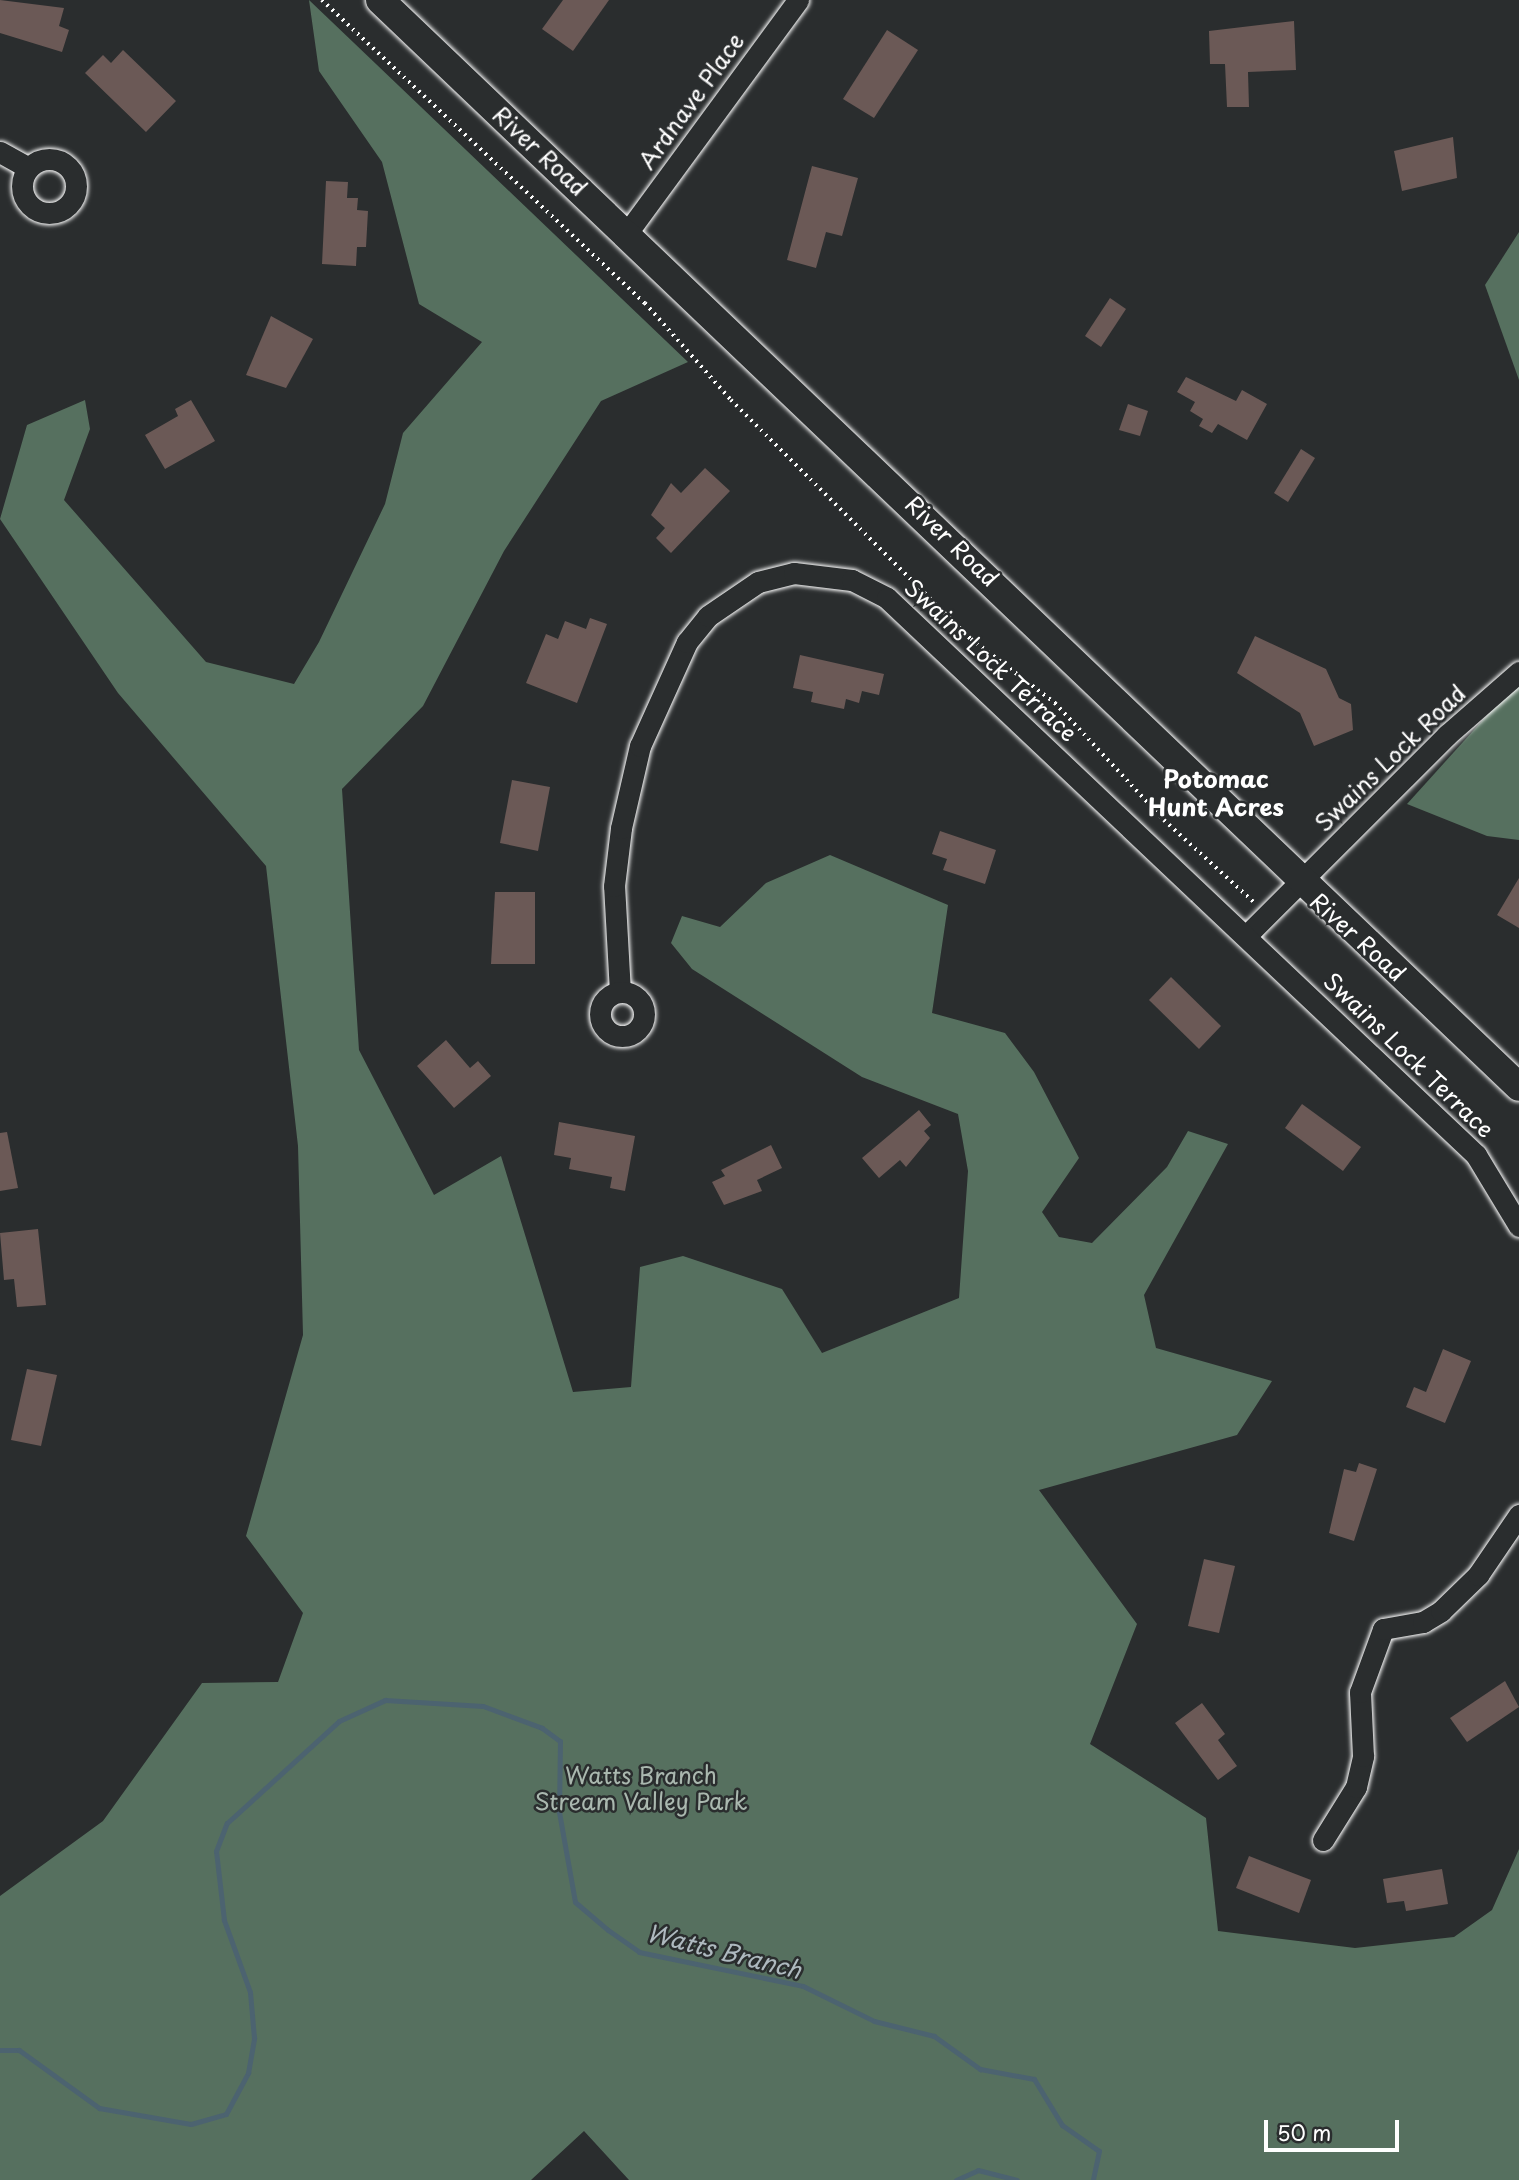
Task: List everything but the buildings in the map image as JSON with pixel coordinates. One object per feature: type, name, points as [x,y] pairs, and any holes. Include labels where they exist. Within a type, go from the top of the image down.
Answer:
[{"type":"main road","name":"River Road","points":[[380,0],[950,537],[1299,883],[1519,1087]]},
{"type":"street","name":"Ardnave Place","points":[[627,233],[798,0]]},
{"type":"street","points":[[0,152],[29,168]]},
{"type":"street","name":"Swains Lock Terrace","points":[[620,992],[614,886],[621,828],[640,746],[663,689],[708,616],[758,582],[794,573],[852,580],[887,598],[1247,935],[1476,1155],[1519,1226]]},
{"type":"street","name":"Swains Lock Road","points":[[1299,883],[1519,672]]},
{"type":"street","points":[[1247,935],[1299,883]]},
{"type":"street","points":[[1323,1840],[1356,1787],[1363,1756],[1360,1692],[1383,1629],[1423,1622],[1478,1575],[1519,1515]]},
{"type":"path","points":[[322,0],[645,303],[731,400],[971,639],[1055,703],[1172,828],[1267,914]]},
{"type":"green space","name":"Watts Branch Stream Valley Park","points":[[309,0],[688,362],[601,401],[504,551],[423,706],[342,789],[359,1050],[434,1195],[501,1156],[573,1392],[631,1387],[640,1267],[683,1256],[782,1289],[822,1353],[959,1298],[968,1171],[958,1114],[862,1077],[692,969],[671,943],[682,916],[720,927],[766,883],[830,855],[948,905],[932,1013],[1005,1033],[1034,1072],[1079,1158],[1042,1212],[1059,1237],[1092,1243],[1167,1167],[1188,1131],[1228,1144],[1144,1295],[1156,1348],[1272,1381],[1237,1435],[1039,1490],[1137,1624],[1090,1744],[1206,1818],[1218,1931],[1355,1948],[1454,1937],[1492,1910],[1519,1849],[1519,2180],[629,2180],[584,2131],[531,2180],[0,2180],[0,1896],[103,1821],[202,1683],[278,1682],[303,1613],[246,1536],[303,1335],[298,1146],[266,866],[118,693],[0,519],[27,425],[85,400],[90,429],[64,500],[206,662],[294,684],[319,642],[385,504],[403,433],[482,342],[419,304],[382,162],[319,71]]},
{"type":"green space","points":[[1519,232],[1519,380],[1485,285]]},
{"type":"green space","points":[[1519,680],[1519,840],[1487,836],[1407,804]]},
{"type":"waterway","name":"Watts Branch","points":[[0,2050],[19,2050],[99,2108],[191,2124],[226,2114],[248,2073],[254,2038],[250,1992],[224,1920],[216,1851],[227,1823],[339,1721],[385,1700],[483,1706],[542,1728],[560,1741],[559,1812],[575,1902],[608,1930],[639,1952],[803,1986],[874,2021],[934,2036],[980,2069],[1034,2079],[1062,2125],[1099,2151],[1093,2180]]},
{"type":"waterway","name":"Watts Branch","points":[[956,2180],[978,2170],[1017,2180]]},
{"type":"district","name":"Potomac Hunt Acres","points":[[1216,793]]}]
